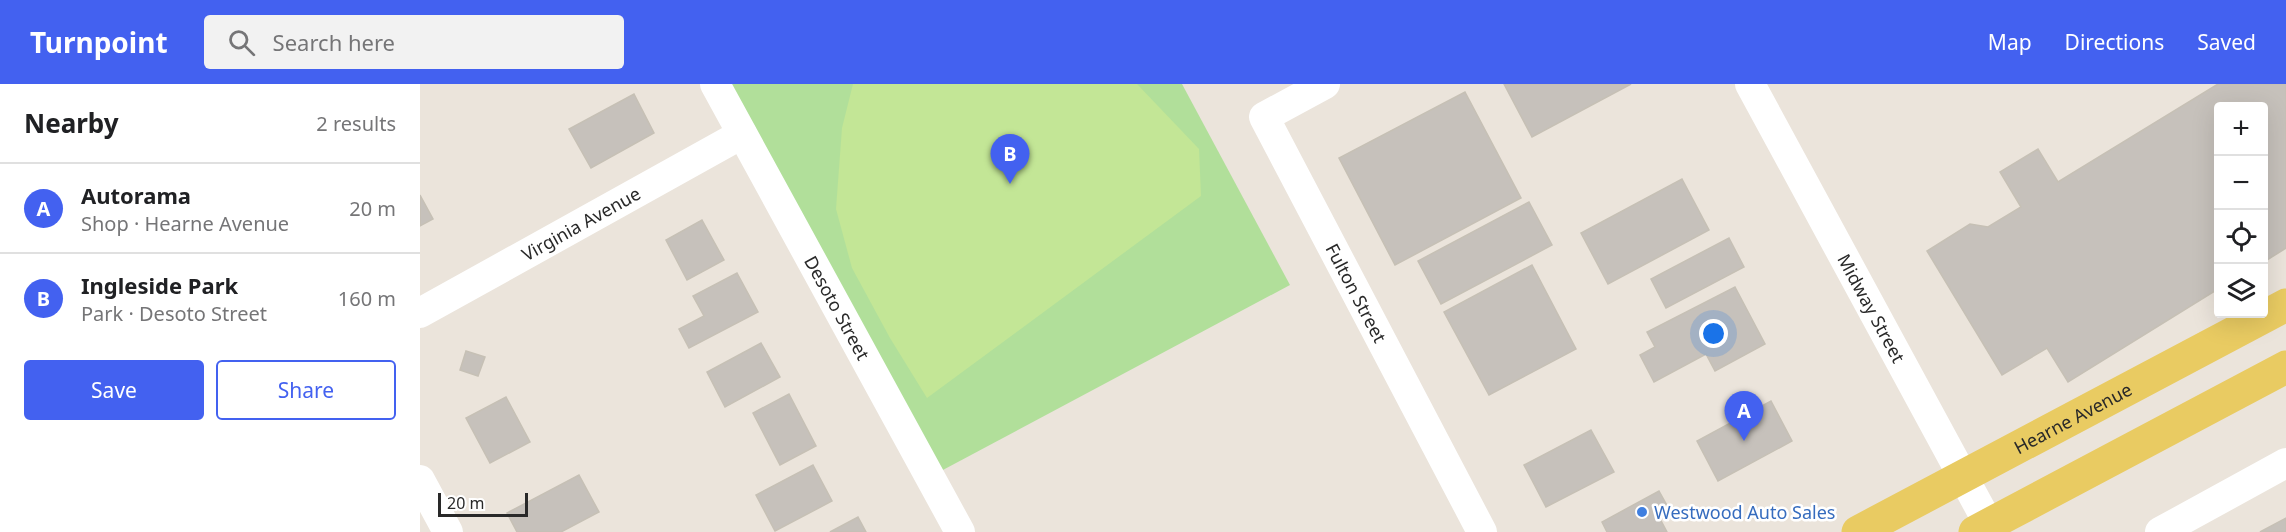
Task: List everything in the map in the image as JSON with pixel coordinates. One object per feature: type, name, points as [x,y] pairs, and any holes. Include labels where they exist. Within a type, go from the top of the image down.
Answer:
[{"type":"main road","name":"Hearne Avenue","points":[[1858,532],[2286,305]]},
{"type":"main road","points":[[1986,530],[2286,367]]},
{"type":"street","name":"Desoto Street","points":[[715,84],[960,532]]},
{"type":"street","name":"Fulton Street","points":[[1325,84],[1264,117],[1482,532]]},
{"type":"street","name":"Midway Street","points":[[1750,84],[1877,322],[1964,476],[1986,530]]},
{"type":"street","name":"Virginia Avenue","points":[[420,313],[742,134]]},
{"type":"street","points":[[2160,532],[2286,463]]},
{"type":"street","points":[[420,480],[447,532]]},
{"type":"green space","points":[[729,84],[1182,84],[1290,285],[941,471]]},
{"type":"green space","points":[[853,84],[1137,84],[1199,149],[1201,196],[927,398],[890,338],[852,268],[836,209],[842,128]]},
{"type":"building","points":[[1504,84],[1631,84],[1532,137]]},
{"type":"building","points":[[2218,84],[2286,84],[2286,248],[2268,259],[2268,102],[2214,102],[2214,291],[2068,382],[2047,348],[2002,375],[1927,251],[1970,224],[1988,227],[2021,207],[2000,172],[2038,149],[2058,182]]},
{"type":"building","points":[[1465,92],[1521,198],[1395,265],[1339,158]]},
{"type":"building","points":[[634,94],[654,133],[591,168],[569,129]]},
{"type":"building","points":[[1682,179],[1709,230],[1608,284],[1581,233]]},
{"type":"building","points":[[420,195],[433,219],[420,226]]},
{"type":"building","points":[[1529,202],[1552,245],[1441,304],[1418,261]]},
{"type":"building","points":[[702,220],[724,260],[687,280],[666,240]]},
{"type":"building","points":[[1729,238],[1744,267],[1666,308],[1651,279]]},
{"type":"building","points":[[1532,265],[1576,349],[1489,395],[1444,312]]},
{"type":"building","points":[[737,273],[758,312],[689,348],[679,329],[704,316],[693,296]]},
{"type":"building","points":[[1735,287],[1765,344],[1715,371],[1706,354],[1654,382],[1640,355],[1655,347],[1647,332]]},
{"type":"building","points":[[761,343],[780,377],[725,407],[707,372]]},
{"type":"building","points":[[466,351],[485,357],[478,376],[460,370]]},
{"type":"building","points":[[789,394],[816,446],[780,465],[753,413]]},
{"type":"building","points":[[506,397],[530,442],[490,463],[466,418]]},
{"type":"building","points":[[1771,401],[1792,441],[1718,481],[1697,441]]},
{"type":"building","points":[[1591,430],[1614,472],[1546,507],[1524,465]]},
{"type":"building","points":[[813,465],[832,501],[775,531],[756,495]]},
{"type":"building","points":[[579,475],[599,512],[561,532],[517,532],[507,513]]},
{"type":"building","name":"Westwood Auto Sales","points":[[1659,491],[1669,509],[1658,515],[1667,532],[1607,532],[1602,522]]},
{"type":"building","points":[[858,517],[866,532],[830,532]]},
{"type":"building","points":[[2286,518],[2286,532],[2260,532]]},
{"type":"place","name":"Ingleside Park","points":[[1010,184]]},
{"type":"place","name":"Autorama","points":[[1744,441]]},
{"type":"place","name":"Westwood Auto Sales","points":[[1642,512]]}]
